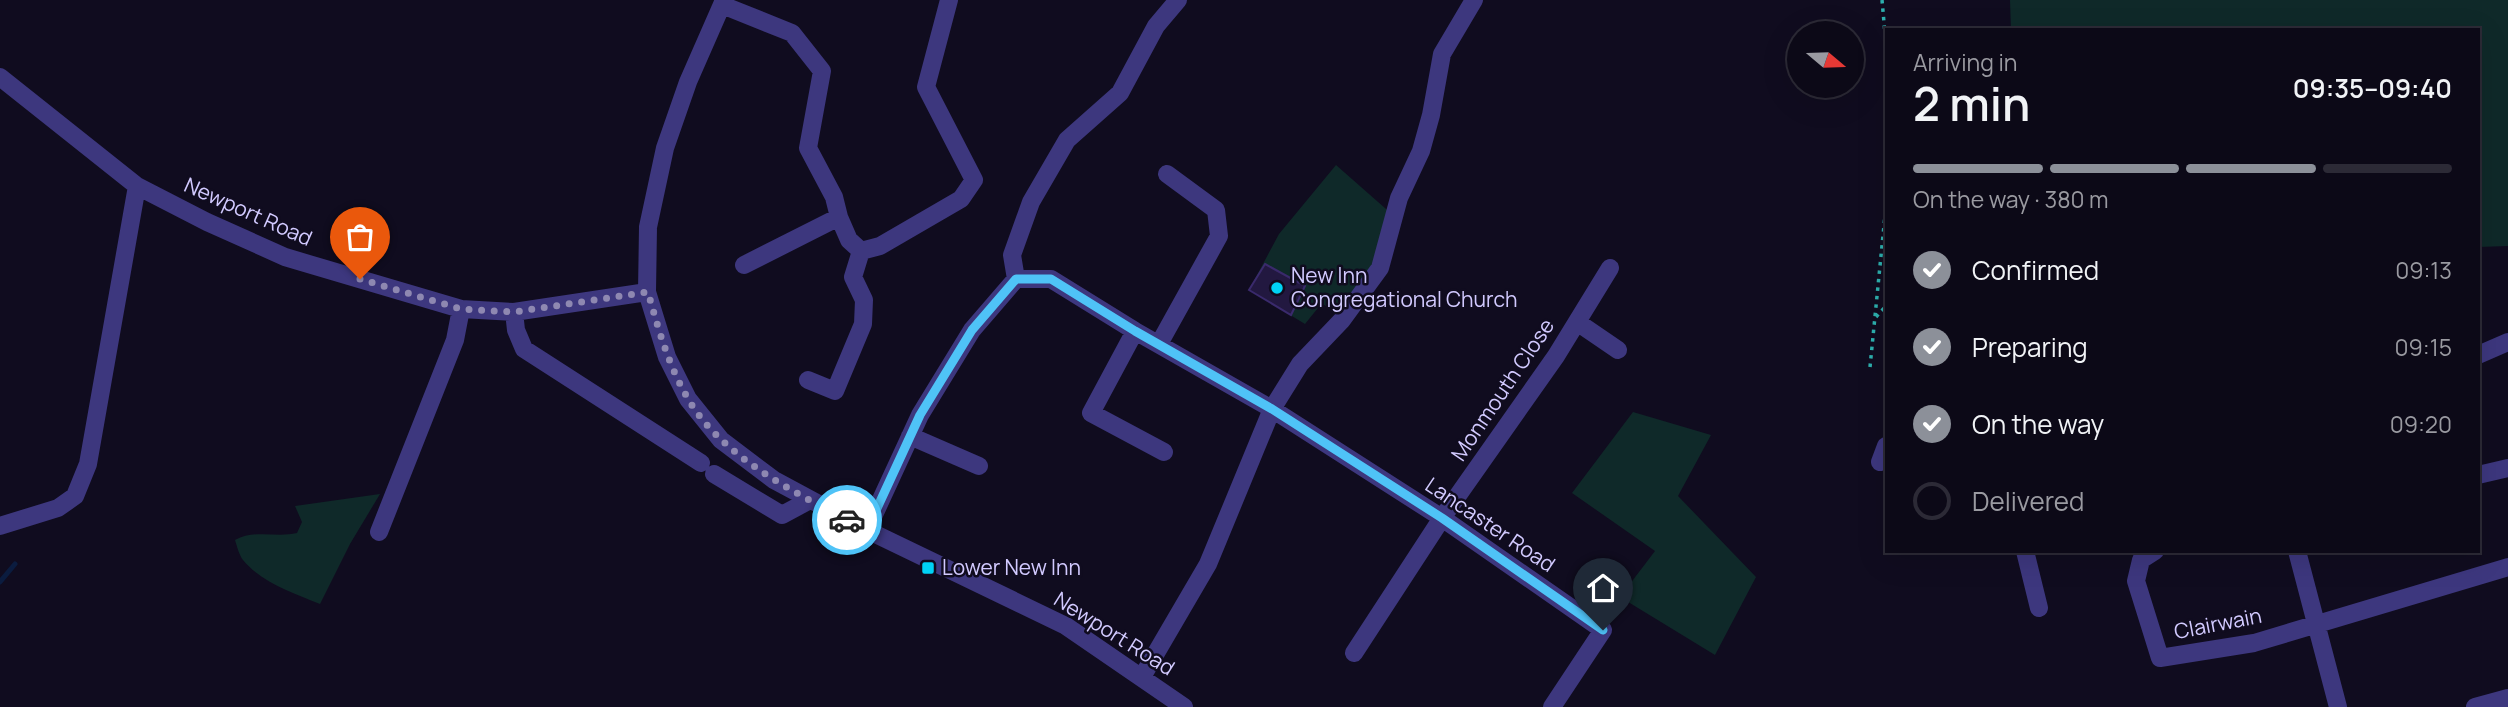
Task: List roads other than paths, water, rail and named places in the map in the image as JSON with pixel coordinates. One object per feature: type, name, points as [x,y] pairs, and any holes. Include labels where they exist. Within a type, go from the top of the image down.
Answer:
[{"type":"street","points":[[861,251],[880,246],[961,199],[974,180],[926,87],[949,0]]},
{"type":"street","points":[[867,530],[920,415],[972,330],[1016,279],[1012,255],[1031,202],[1067,140],[1120,93],[1156,26],[1178,0]]},
{"type":"street","points":[[1142,677],[1208,564],[1272,409],[1300,364],[1342,320],[1380,268],[1399,198],[1421,151],[1428,127],[1442,54],[1474,0]]},
{"type":"street","points":[[648,292],[648,227],[665,148],[688,82],[723,2],[792,33],[822,71],[808,148],[834,197],[849,240],[861,251]]},
{"type":"street","name":"Newport Road","points":[[0,77],[138,186],[207,222],[285,257],[461,309],[514,312],[648,292],[667,357],[688,399],[721,440],[774,480],[810,500],[1066,626],[1184,707]]},
{"type":"street","points":[[1159,344],[1219,236],[1216,209],[1167,174]]},
{"type":"street","points":[[0,526],[58,509],[75,496],[88,464],[138,186]]},
{"type":"street","points":[[744,265],[839,217]]},
{"type":"street","points":[[808,380],[835,391],[845,369],[863,324],[864,300],[853,277],[861,251]]},
{"type":"street","name":"Monmouth Close","points":[[1354,653],[1442,518],[1556,356],[1610,268]]},
{"type":"street","name":"Lancaster Road","points":[[1016,279],[1051,279],[1135,331],[1272,409],[1442,518],[1603,630],[1552,707]]},
{"type":"street","points":[[379,531],[455,340],[461,309]]},
{"type":"street","points":[[514,312],[516,330],[524,349],[707,468],[782,515],[810,500]]},
{"type":"street","name":"Monmouth Close","points":[[1577,322],[1618,351]]},
{"type":"street","points":[[1135,331],[1091,413],[1164,452]]},
{"type":"street","points":[[2480,354],[2508,342]]},
{"type":"street","points":[[910,436],[979,466]]},
{"type":"street","points":[[2480,475],[2508,468]]},
{"type":"street","points":[[2025,553],[2039,608]]},
{"type":"street","name":"Clairwain","points":[[2152,553],[2141,560],[2136,581],[2160,658],[2254,643],[2508,567]]},
{"type":"street","points":[[2298,553],[2338,707]]},
{"type":"street","points":[[2475,707],[2508,698]]},
{"type":"waterway","points":[[0,582],[15,564]]},
{"type":"place","name":"New Inn Congregational Church","points":[[1277,288]]},
{"type":"place","name":"Lower New Inn","points":[[928,568]]}]
